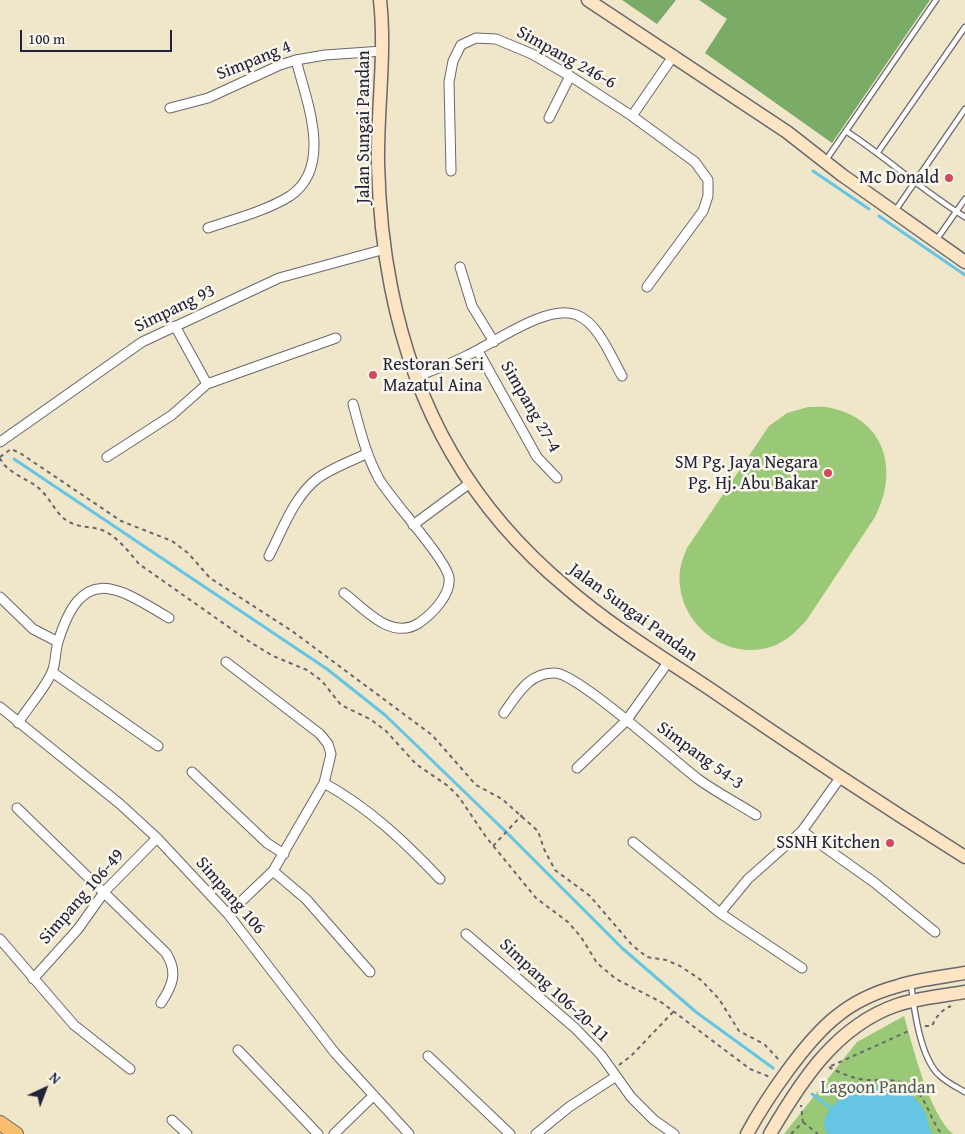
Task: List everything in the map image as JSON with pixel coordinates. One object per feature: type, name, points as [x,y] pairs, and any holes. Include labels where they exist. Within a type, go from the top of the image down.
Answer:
[{"type":"main road","points":[[0,1123],[16,1134]]},
{"type":"street","name":"Jalan Sungai Pandan","points":[[380,0],[383,51],[378,162],[385,249],[400,328],[415,377],[434,422],[470,484],[501,525],[546,570],[593,609],[840,778],[965,857]]},
{"type":"street","points":[[588,0],[788,132],[894,213],[965,262]]},
{"type":"street","name":"Simpang 246-6","points":[[451,170],[449,82],[453,60],[461,45],[476,38],[496,39],[532,54],[570,76],[632,116],[695,162],[704,173],[709,188],[703,211],[647,287]]},
{"type":"street","name":"Simpang 4","points":[[170,108],[208,98],[280,65],[296,60],[325,55],[383,51]]},
{"type":"street","points":[[632,116],[674,55]]},
{"type":"street","points":[[208,228],[290,196],[309,174],[314,156],[313,135],[296,60]]},
{"type":"street","points":[[549,118],[570,76]]},
{"type":"street","name":"Simpang 93","points":[[0,442],[142,342],[279,278],[385,249]]},
{"type":"street","points":[[460,266],[472,306],[494,342]]},
{"type":"street","points":[[415,377],[478,351],[546,316],[558,313],[577,315],[596,332],[622,376]]},
{"type":"street","points":[[175,326],[207,384]]},
{"type":"street","points":[[107,457],[172,415],[207,384],[336,338]]},
{"type":"street","name":"Simpang 27-4","points":[[478,351],[537,457],[556,478]]},
{"type":"street","points":[[344,593],[392,628],[414,626],[430,614],[448,591],[449,577],[444,566],[389,495],[366,454],[353,404]]},
{"type":"street","points":[[269,556],[300,498],[313,482],[319,477],[366,454]]},
{"type":"street","points":[[413,525],[470,484]]},
{"type":"street","points":[[18,723],[52,672],[58,642],[73,607],[89,592],[98,588],[108,588],[129,593],[169,618]]},
{"type":"street","points":[[0,597],[28,625],[58,642]]},
{"type":"street","points":[[226,662],[325,738],[331,754],[324,783],[284,854],[273,871],[228,914]]},
{"type":"street","points":[[577,768],[626,721],[669,662]]},
{"type":"street","points":[[52,672],[158,746]]},
{"type":"street","name":"Simpang 54-3","points":[[504,713],[525,684],[539,676],[556,673],[572,679],[700,780],[756,815]]},
{"type":"street","name":"Simpang 106","points":[[0,707],[120,804],[156,838],[228,914],[299,1009],[372,1097],[408,1134]]},
{"type":"street","points":[[192,772],[267,843],[284,854]]},
{"type":"street","points":[[720,913],[748,879],[802,831],[840,778]]},
{"type":"street","points":[[324,783],[356,802],[381,821],[440,878]]},
{"type":"street","points":[[17,808],[162,947],[170,958],[173,969],[173,984],[161,1003]]},
{"type":"street","points":[[802,831],[875,883],[935,932]]},
{"type":"street","name":"Simpang 106-49","points":[[33,978],[78,929],[105,892],[156,838]]},
{"type":"street","points":[[633,842],[720,913],[802,968]]},
{"type":"street","points":[[273,871],[306,899],[370,972]]},
{"type":"street","name":"Simpang 106-20-11","points":[[466,934],[576,1028],[601,1055],[613,1074],[642,1108],[674,1134]]},
{"type":"street","points":[[0,939],[74,1025],[130,1068]]},
{"type":"street","points":[[747,1134],[781,1081],[814,1039],[836,1017],[859,1001],[911,982],[965,973]]},
{"type":"street","points":[[770,1134],[821,1057],[841,1037],[872,1016],[913,1001],[965,992]]},
{"type":"street","points":[[238,1050],[318,1134]]},
{"type":"street","points":[[428,1056],[510,1134]]},
{"type":"street","points":[[536,1134],[613,1074]]},
{"type":"street","points":[[334,1134],[372,1097]]},
{"type":"street","points":[[172,1120],[187,1134]]},
{"type":"lane","points":[[826,162],[936,0]]},
{"type":"lane","points":[[878,152],[965,27]]},
{"type":"lane","points":[[894,213],[965,109]]},
{"type":"lane","points":[[846,131],[878,152],[965,217]]},
{"type":"lane","points":[[936,242],[965,199]]},
{"type":"lane","points":[[911,982],[913,1001],[923,1046],[933,1068],[945,1080],[965,1092]]},
{"type":"path","points":[[776,1076],[771,1078],[750,1069],[674,1011],[661,1002],[616,979],[597,963],[581,937],[568,922],[536,898],[493,846],[459,797],[448,786],[416,764],[386,732],[370,719],[341,705],[322,681],[307,670],[273,656],[250,642],[139,564],[123,546],[104,531],[76,526],[63,519],[47,495],[9,469],[2,463],[0,458],[10,448],[121,521],[172,541],[188,553],[210,578],[292,631],[404,712],[442,745],[476,784],[502,799],[538,831],[544,850],[555,870],[590,896],[632,945],[647,957],[666,960],[680,966],[701,980],[719,999],[739,1031],[764,1044],[782,1064],[783,1068]]},
{"type":"path","points":[[493,846],[522,815]]},
{"type":"path","points":[[824,1072],[829,1067],[919,1026],[932,1026],[945,1008],[953,1006]]},
{"type":"path","points":[[613,1074],[674,1011]]},
{"type":"path","points":[[829,1067],[839,1073],[867,1080],[895,1080],[906,1084],[927,1105],[942,1134]]},
{"type":"path","points":[[802,1100],[803,1122],[818,1134]]},
{"type":"path","points":[[790,1134],[803,1122]]},
{"type":"green space","points":[[622,0],[676,0],[657,24]]},
{"type":"green space","points":[[699,0],[930,0],[832,143],[705,53],[727,19]]},
{"type":"green space","points":[[808,407],[828,407],[850,414],[864,424],[875,436],[883,450],[886,465],[886,482],[882,500],[875,517],[806,621],[793,634],[776,645],[758,650],[739,649],[723,644],[707,634],[695,622],[686,606],[680,589],[680,570],[684,556],[687,548],[769,426],[787,413]]},
{"type":"green space","name":"Lagoon Pandan","points":[[904,1016],[929,1096],[944,1124],[953,1134],[784,1134],[857,1042]]},
{"type":"water","points":[[885,1085],[898,1088],[915,1098],[926,1115],[932,1134],[828,1134],[824,1123],[825,1118],[844,1093],[859,1093],[870,1087]]},
{"type":"waterway","points":[[813,171],[869,209]]},
{"type":"waterway","points":[[879,216],[965,275]]},
{"type":"waterway","points":[[14,459],[327,669],[385,715],[622,948],[696,1012],[773,1068]]},
{"type":"waterway","points":[[812,1094],[831,1108]]},
{"type":"place","name":"Mc Donald","points":[[949,178]]},
{"type":"place","name":"Restoran Seri Mazatul Aina","points":[[373,375]]},
{"type":"place","name":"SM Pg. Jaya Negara Pg. Hj. Abu Bakar","points":[[828,473]]},
{"type":"place","name":"SSNH Kitchen","points":[[890,843]]}]
